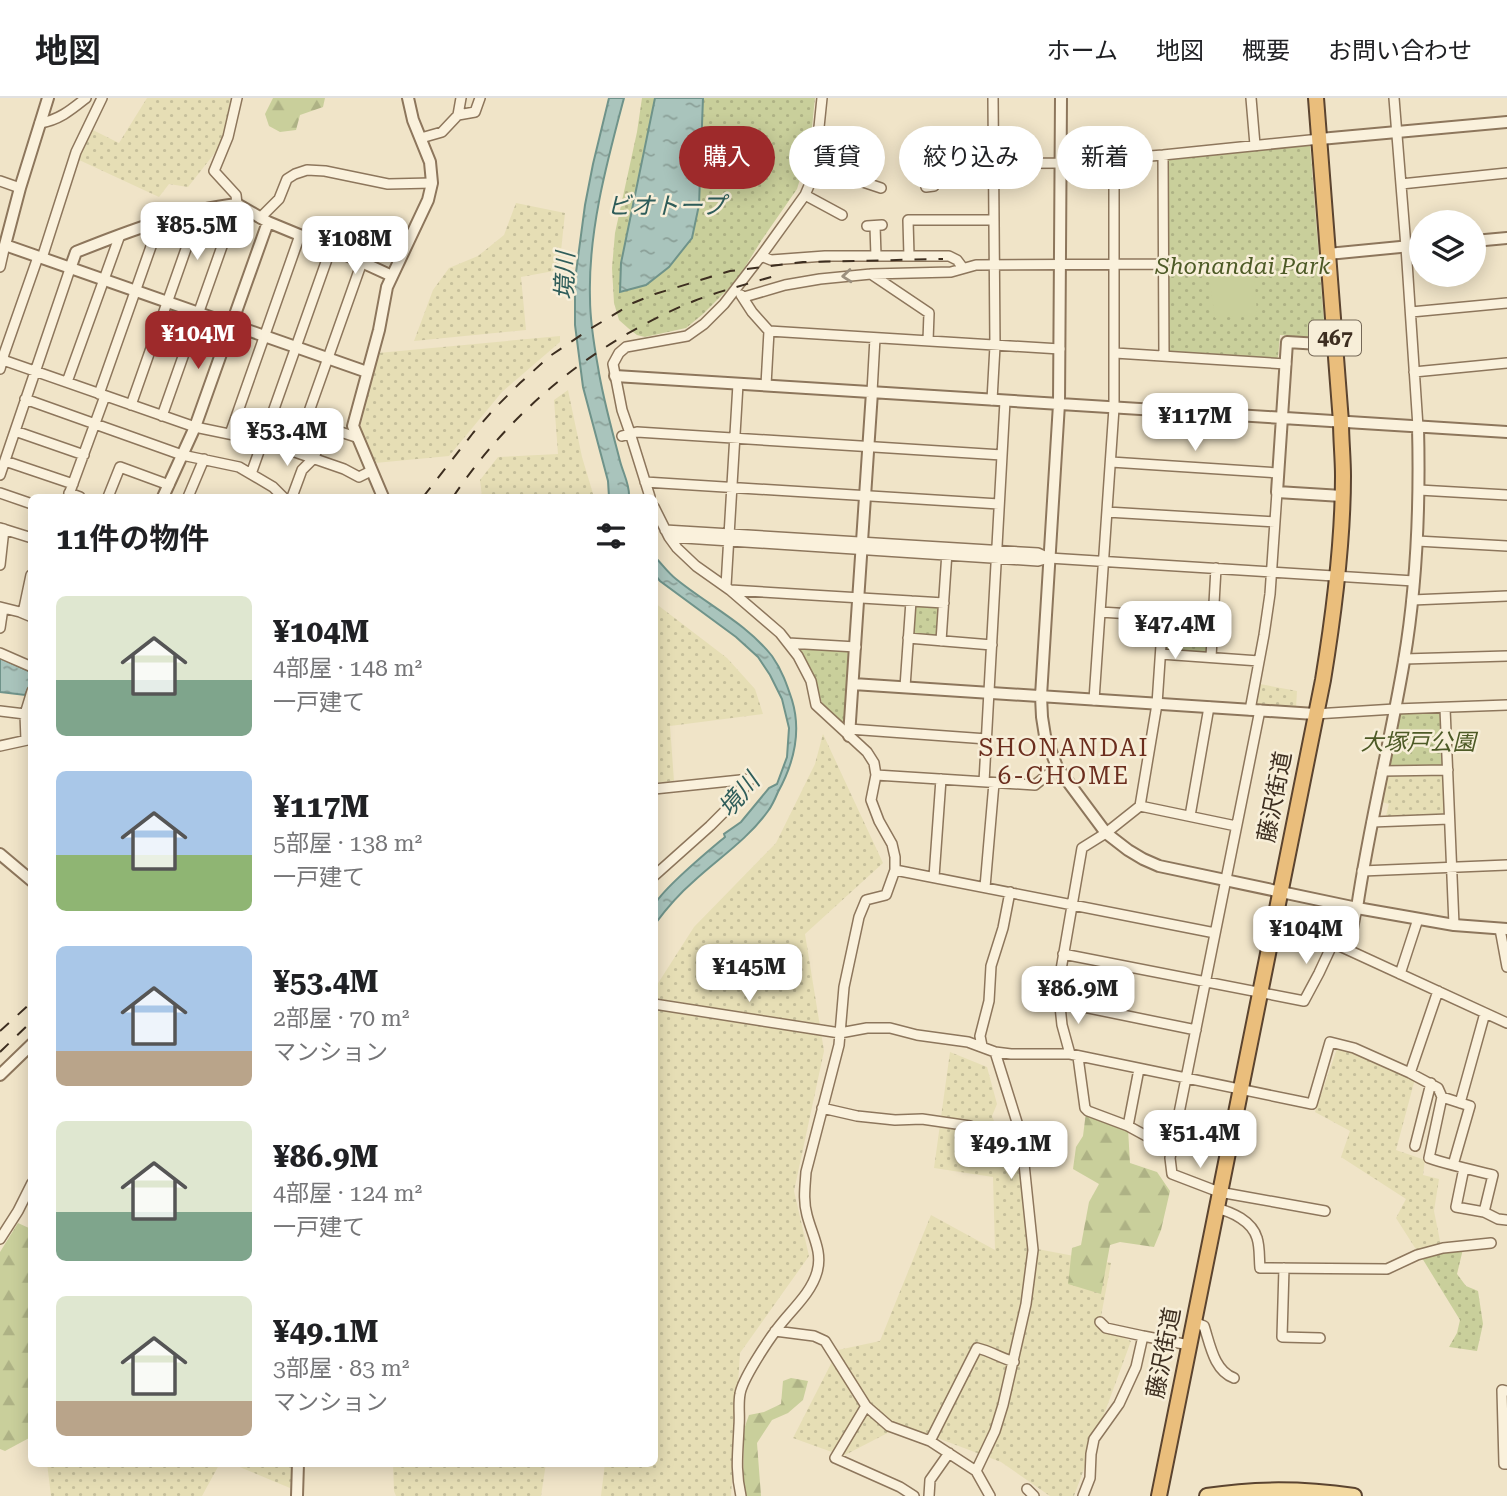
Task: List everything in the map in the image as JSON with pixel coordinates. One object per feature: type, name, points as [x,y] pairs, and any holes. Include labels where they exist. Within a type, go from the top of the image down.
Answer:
[{"type":"highway","name":"藤沢街道","points":[[1159,1496],[1315,714],[1331,629],[1337,576],[1342,496],[1341,422],[1316,98]]},
{"type":"main road","points":[[1207,1496],[1272,1490],[1354,1496]]},
{"type":"main road","points":[[1266,1496],[1296,1496]]},
{"type":"street","points":[[0,267],[20,188],[48,98]]},
{"type":"street","points":[[40,123],[64,116],[86,98]]},
{"type":"street","points":[[102,98],[76,152],[1,362],[35,371],[195,427],[263,441],[295,451],[359,477],[371,471]]},
{"type":"street","points":[[162,416],[237,204],[236,195],[214,171],[231,128],[237,98]]},
{"type":"street","points":[[382,494],[353,426],[379,330],[387,287],[428,200],[432,183],[430,162],[413,120],[408,98]]},
{"type":"street","points":[[421,138],[442,132],[458,115],[461,98]]},
{"type":"street","points":[[458,115],[475,112],[480,98]]},
{"type":"street","points":[[819,126],[821,98]]},
{"type":"street","points":[[993,98],[993,126]]},
{"type":"street","points":[[1060,126],[1061,98]]},
{"type":"street","points":[[1251,98],[1255,145]]},
{"type":"street","points":[[1349,950],[1404,659],[1417,541],[1418,427],[1394,98]]},
{"type":"street","points":[[1153,156],[1507,122]]},
{"type":"street","points":[[1163,155],[1164,356]]},
{"type":"street","points":[[164,494],[195,427],[264,220],[279,199],[287,179],[307,170],[388,184],[432,183]]},
{"type":"street","points":[[1401,184],[1507,173]]},
{"type":"street","points":[[0,181],[20,188]]},
{"type":"street","points":[[649,494],[626,434],[613,364],[625,347],[687,336],[704,324],[761,256],[807,189]]},
{"type":"street","points":[[992,400],[995,346],[994,189]]},
{"type":"street","points":[[1059,189],[1059,404],[1041,696],[1045,736],[1057,767],[1106,832],[1128,850],[1159,866],[1357,908],[1454,925],[1503,929],[1507,967]]},
{"type":"street","points":[[1094,700],[1114,408],[1114,189]]},
{"type":"street","points":[[805,195],[842,215]]},
{"type":"street","points":[[0,475],[76,252],[160,221],[237,204],[264,220],[331,247],[392,276]]},
{"type":"street","points":[[131,405],[199,212]]},
{"type":"street","points":[[909,256],[908,220],[994,220]]},
{"type":"street","points":[[5,461],[70,492],[96,424],[102,395],[160,221]]},
{"type":"street","points":[[875,226],[876,256]]},
{"type":"street","points":[[67,382],[120,234]]},
{"type":"street","points":[[230,434],[300,235]]},
{"type":"street","points":[[1486,240],[1507,238]]},
{"type":"street","points":[[5,245],[367,372]]},
{"type":"street","points":[[251,474],[331,247]]},
{"type":"street","points":[[1328,254],[1409,247]]},
{"type":"street","points":[[761,256],[771,260],[825,256],[949,256],[964,268]]},
{"type":"street","points":[[295,451],[362,262]]},
{"type":"street","points":[[744,297],[808,281],[871,274],[951,272],[995,264],[1163,264]]},
{"type":"street","points":[[871,274],[929,313],[928,341]]},
{"type":"street","points":[[734,290],[744,297],[752,312],[769,331],[1060,349]]},
{"type":"street","points":[[1411,312],[1507,303]]},
{"type":"street","points":[[766,385],[769,331]]},
{"type":"street","points":[[849,733],[875,338]]},
{"type":"street","points":[[1325,1211],[1219,1192],[1172,1174],[1170,1158],[1226,881],[1255,710],[1272,572],[1287,342],[1336,345]]},
{"type":"street","points":[[1115,353],[1286,364]]},
{"type":"street","points":[[1414,372],[1507,363]]},
{"type":"street","points":[[615,376],[1507,432]]},
{"type":"street","points":[[728,588],[738,384]]},
{"type":"street","points":[[26,399],[183,455],[239,467],[280,494]]},
{"type":"street","points":[[985,887],[989,783],[986,739],[1005,401]]},
{"type":"street","points":[[293,494],[302,470],[314,458],[324,427],[356,437]]},
{"type":"street","points":[[15,431],[84,455]]},
{"type":"street","points":[[626,434],[1002,455]]},
{"type":"street","points":[[189,494],[204,459]]},
{"type":"street","points":[[1111,462],[1278,473]]},
{"type":"street","points":[[109,494],[120,467],[169,485]]},
{"type":"street","points":[[645,482],[999,504]]},
{"type":"street","points":[[1419,489],[1507,495]]},
{"type":"street","points":[[1277,492],[1342,496]]},
{"type":"street","points":[[0,494],[28,503]]},
{"type":"street","points":[[1107,512],[1275,522]]},
{"type":"street","points":[[658,515],[677,548],[780,633],[798,656],[811,681],[817,705],[867,752],[874,763],[876,775],[871,800],[892,844],[895,870],[886,895],[866,900],[859,917],[844,987],[839,1045],[806,1172],[806,1214],[819,1261],[816,1275],[808,1290],[775,1331],[744,1380],[739,1395],[737,1452],[741,1496]]},
{"type":"street","points":[[0,565],[2,528],[28,537]]},
{"type":"street","points":[[667,533],[947,551],[1038,561],[1049,558],[1414,581]]},
{"type":"street","points":[[1417,541],[1505,546],[1507,556]]},
{"type":"street","points":[[941,641],[947,551]]},
{"type":"street","points":[[1211,657],[1216,568]]},
{"type":"street","points":[[728,588],[944,604]]},
{"type":"street","points":[[1412,600],[1507,596]]},
{"type":"street","points":[[905,687],[911,601]]},
{"type":"street","points":[[0,628],[2,608],[27,615]]},
{"type":"street","points":[[1100,612],[1213,620]]},
{"type":"street","points":[[1163,616],[1157,704],[1140,806],[1082,848],[1058,987],[1062,1025],[1074,1056],[1085,1108],[1128,1126],[1172,1150]]},
{"type":"street","points":[[908,638],[992,645]]},
{"type":"street","points":[[788,643],[856,647]]},
{"type":"street","points":[[0,653],[28,665]]},
{"type":"street","points":[[1161,653],[1259,661]]},
{"type":"street","points":[[1404,659],[1507,656]]},
{"type":"street","points":[[853,684],[1315,714],[1507,705]]},
{"type":"street","points":[[28,704],[25,714],[28,734]]},
{"type":"street","points":[[1190,816],[1209,707]]},
{"type":"street","points":[[1445,708],[1454,925]]},
{"type":"street","points":[[0,711],[25,714]]},
{"type":"street","points":[[849,733],[986,739]]},
{"type":"street","points":[[0,747],[28,740]]},
{"type":"street","points":[[876,775],[1035,785],[1057,767]]},
{"type":"street","points":[[1382,771],[1448,770]]},
{"type":"street","points":[[658,789],[750,779],[737,799],[658,872]]},
{"type":"street","points":[[934,877],[940,779]]},
{"type":"street","points":[[1140,806],[1236,826]]},
{"type":"street","points":[[1372,822],[1449,819]]},
{"type":"street","points":[[0,855],[28,878]]},
{"type":"street","points":[[1362,871],[1507,865]]},
{"type":"street","points":[[895,870],[1215,933]]},
{"type":"street","points":[[982,1046],[981,1027],[989,1001],[991,966],[1003,928],[1010,892]]},
{"type":"street","points":[[1400,974],[1418,919]]},
{"type":"street","points":[[1063,954],[1304,1002],[1333,943],[1507,1023]]},
{"type":"street","points":[[1410,1073],[1438,991]]},
{"type":"street","points":[[1059,1003],[1196,1030]]},
{"type":"street","points":[[658,1005],[839,1033],[867,1028],[890,1028],[917,1035],[968,1042],[995,1052],[1074,1056],[1312,1104],[1330,1042],[1354,1048],[1438,1088],[1442,1097],[1429,1158],[1493,1175],[1484,1212]]},
{"type":"street","points":[[1460,1102],[1485,1013]]},
{"type":"street","points":[[0,1075],[28,1048]]},
{"type":"street","points":[[976,1471],[995,1432],[1014,1362],[1026,1304],[1033,1250],[1021,1135],[995,1052]]},
{"type":"street","points":[[1128,1126],[1139,1069]]},
{"type":"street","points":[[1415,1146],[1431,1083]]},
{"type":"street","points":[[1442,1097],[1470,1106],[1454,1165]]},
{"type":"street","points":[[822,1108],[857,1116],[895,1120],[922,1119],[970,1126],[998,1137],[1021,1135]]},
{"type":"street","points":[[1464,1168],[1456,1207],[1507,1220]]},
{"type":"street","points":[[0,1239],[28,1191]]},
{"type":"street","points":[[1216,1208],[1226,1210],[1252,1227],[1257,1236],[1260,1268],[1387,1269],[1417,1255],[1462,1245],[1491,1243]]},
{"type":"street","points":[[1284,1268],[1282,1337],[1320,1338]]},
{"type":"street","points":[[1101,1322],[1106,1328],[1189,1345]]},
{"type":"street","points":[[1194,1322],[1204,1326],[1221,1371],[1234,1378]]},
{"type":"street","points":[[775,1331],[814,1336],[825,1341],[866,1406],[889,1426],[930,1441],[976,1471],[990,1496]]},
{"type":"street","points":[[1083,1496],[1090,1478],[1094,1439],[1119,1404],[1136,1367],[1143,1336]]},
{"type":"street","points":[[930,1441],[977,1348],[1014,1362]]},
{"type":"street","points":[[1507,1391],[1502,1390],[1504,1464],[1507,1464]]},
{"type":"street","points":[[866,1406],[835,1458],[914,1496]]},
{"type":"street","points":[[929,1496],[930,1480],[949,1453]]},
{"type":"street","points":[[297,1496],[298,1467]]},
{"type":"shaded area","points":[[147,98],[233,98],[231,116],[218,149],[188,187],[169,184],[159,197],[77,159],[91,129],[119,143]]},
{"type":"shaded area","points":[[516,203],[565,213],[559,270],[521,277],[526,330],[414,341],[433,290],[449,268],[478,256],[504,235]]},
{"type":"shaded area","points":[[560,336],[560,342],[502,392],[449,456],[375,463],[360,428],[378,353]]},
{"type":"shaded area","points":[[568,390],[582,457],[593,494],[482,494],[480,480],[498,457],[558,454],[554,400]]},
{"type":"shaded area","points":[[658,605],[727,658],[755,689],[763,714],[670,726],[674,781],[658,783]]},
{"type":"shaded area","points":[[1260,684],[1297,691],[1296,708],[1256,705]]},
{"type":"shaded area","points":[[823,734],[883,863],[805,934],[824,1051],[794,1191],[809,1256],[740,1353],[731,1496],[601,1496],[605,1467],[658,1467],[658,983],[694,927],[776,843],[815,764]]},
{"type":"shaded area","points":[[1444,774],[1446,814],[1386,816],[1389,804],[1382,802],[1386,777]]},
{"type":"shaded area","points":[[1338,1046],[1415,1079],[1396,1150],[1425,1160],[1423,1175],[1439,1179],[1434,1211],[1441,1246],[1417,1251],[1396,1218],[1406,1199],[1341,1157],[1350,1131],[1315,1112]]},
{"type":"shaded area","points":[[950,1052],[987,1067],[997,1104],[992,1116],[999,1134],[1018,1142],[1032,1248],[1111,1263],[1099,1327],[1131,1341],[1074,1496],[1050,1496],[1001,1462],[903,1425],[843,1456],[793,1438],[838,1350],[880,1341],[931,1215],[995,1250],[993,1177],[934,1168]]},
{"type":"shaded area","points":[[47,1467],[218,1467],[202,1496],[51,1496]]},
{"type":"shaded area","points":[[240,1467],[293,1467],[290,1488]]},
{"type":"shaded area","points":[[393,1467],[545,1467],[541,1496],[396,1496]]},
{"type":"green space","points":[[273,98],[325,98],[323,107],[300,115],[296,130],[280,132],[269,126],[265,114]]},
{"type":"green space","points":[[642,98],[815,98],[812,126],[789,126],[789,189],[797,189],[737,280],[686,328],[645,337],[637,335],[619,320],[614,303],[612,268],[615,233]]},
{"type":"green space","name":"Shonandai Park","points":[[1308,144],[1325,334],[1321,338],[1280,335],[1278,357],[1275,360],[1168,353],[1165,158]]},
{"type":"green space","points":[[1254,267],[1257,315],[1215,318],[1208,271]]},
{"type":"green space","points":[[914,605],[943,607],[941,637],[912,635]]},
{"type":"green space","points":[[1169,620],[1207,622],[1208,652],[1167,651],[1165,649]]},
{"type":"green space","points":[[798,648],[851,650],[845,728],[822,702],[809,666]]},
{"type":"green space","name":"大塚戸公園","points":[[1442,714],[1445,767],[1387,766],[1398,716]]},
{"type":"green space","points":[[1086,1112],[1128,1129],[1130,1163],[1157,1172],[1170,1191],[1154,1247],[1120,1242],[1110,1245],[1101,1294],[1068,1284],[1072,1248],[1081,1245],[1089,1202],[1099,1184],[1073,1169],[1076,1147],[1083,1136]]},
{"type":"green space","points":[[18,1223],[28,1228],[28,1439],[5,1451],[0,1449],[0,1252]]},
{"type":"green space","points":[[1463,1249],[1457,1274],[1466,1286],[1478,1291],[1483,1324],[1477,1351],[1449,1347],[1457,1333],[1460,1320],[1422,1258]]},
{"type":"green space","points":[[791,1378],[808,1381],[803,1400],[788,1413],[772,1420],[757,1443],[761,1496],[743,1496],[744,1429],[749,1415],[781,1404],[783,1381]]},
{"type":"water","points":[[609,98],[624,98],[595,222],[590,307],[602,391],[629,494],[609,494],[608,481],[583,387],[575,325],[575,280],[593,164]]},
{"type":"water","name":"ビオトープ","points":[[655,98],[703,98],[702,126],[679,126],[679,189],[700,189],[692,238],[669,267],[646,285],[620,292],[621,263]]},
{"type":"water","points":[[658,560],[673,577],[751,634],[772,656],[792,700],[796,736],[795,748],[784,781],[769,809],[742,839],[683,891],[658,920],[658,899],[725,837],[724,834],[741,822],[769,788],[777,784],[787,757],[789,728],[782,699],[758,657],[736,637],[660,581]]},
{"type":"water","points":[[0,658],[28,671],[28,689],[25,695],[0,692]]},
{"type":"railway","points":[[425,494],[473,433],[520,383],[550,356],[633,303],[730,271],[803,262],[943,259]]},
{"type":"railway","points":[[455,494],[476,465],[529,407],[590,357],[658,317],[694,301],[781,274]]},
{"type":"railway","points":[[0,1031],[28,1006]]},
{"type":"railway","points":[[0,1052],[28,1025]]},
{"type":"district","name":"SHONANDAI 6-CHOME","points":[[1064,762]]},
{"type":"water label","name":"境川","points":[[565,276]]},
{"type":"water label","name":"境川","points":[[739,795]]}]
